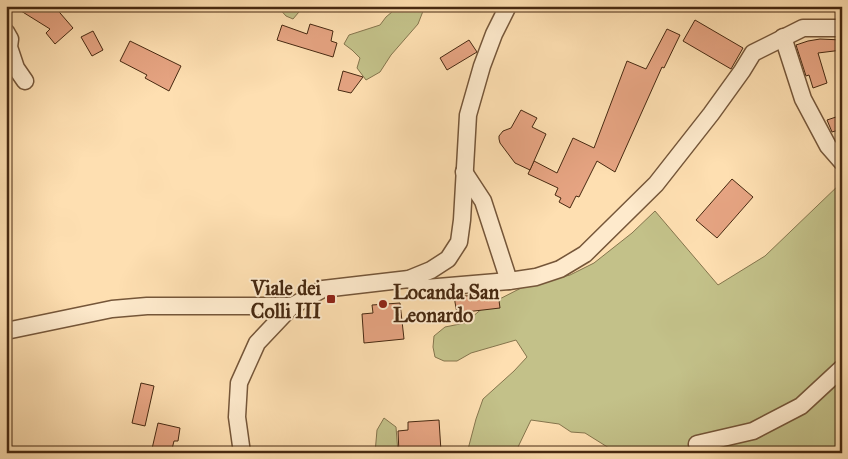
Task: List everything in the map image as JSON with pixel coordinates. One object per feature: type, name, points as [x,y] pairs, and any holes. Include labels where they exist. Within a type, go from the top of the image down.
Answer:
[{"type":"street","points":[[242,453],[237,418],[239,383],[257,342],[292,306],[323,289],[409,278],[431,270],[448,259],[459,242],[468,115],[482,66],[494,34],[508,6]]},
{"type":"street","points":[[409,278],[426,288],[509,281],[536,277],[560,269],[585,254],[656,184],[711,114],[753,53],[803,28],[842,28]]},
{"type":"street","points":[[6,32],[10,39],[9,47],[16,68],[25,81]]},
{"type":"street","points":[[782,37],[803,98],[828,146],[842,162]]},
{"type":"street","points":[[464,172],[482,201],[509,281]]},
{"type":"street","points":[[6,331],[121,308],[147,306],[292,306]]},
{"type":"street","points":[[697,444],[753,432],[800,406],[842,368]]},
{"type":"shaded area","points":[[277,6],[304,6],[293,19],[286,16]]},
{"type":"shaded area","points":[[399,6],[425,6],[418,24],[391,55],[380,72],[366,80],[357,68],[360,58],[344,44],[349,35],[380,25]]},
{"type":"shaded area","points":[[842,182],[842,453],[617,453],[585,433],[571,432],[559,424],[531,420],[518,447],[513,453],[467,453],[483,399],[527,357],[516,340],[471,353],[457,361],[444,361],[435,357],[433,347],[434,336],[445,327],[465,323],[484,307],[525,286],[570,275],[594,263],[632,233],[655,211],[718,285],[765,256]]},
{"type":"shaded area","points":[[384,418],[396,427],[398,453],[375,453],[377,430]]},
{"type":"building","points":[[13,6],[54,6],[73,28],[55,44],[46,33],[50,29]]},
{"type":"building","points":[[695,20],[743,48],[731,69],[683,41]]},
{"type":"building","points":[[310,24],[333,31],[331,41],[337,43],[333,57],[277,40],[282,25],[307,34]]},
{"type":"building","points":[[667,29],[680,35],[664,68],[662,67],[615,172],[597,161],[579,197],[576,196],[570,208],[559,202],[561,198],[555,195],[558,188],[528,174],[534,161],[557,173],[573,138],[594,148],[627,61],[646,69]]},
{"type":"building","points":[[93,31],[103,50],[92,56],[81,37]]},
{"type":"building","points":[[820,39],[842,40],[842,50],[818,53],[827,83],[813,88],[809,75],[806,76],[796,45]]},
{"type":"building","points":[[469,40],[477,52],[447,70],[440,58]]},
{"type":"building","points":[[130,41],[181,66],[169,91],[145,78],[147,75],[120,61]]},
{"type":"building","points":[[343,71],[363,77],[351,93],[338,90]]},
{"type":"building","points":[[521,110],[537,118],[532,127],[546,134],[530,170],[515,163],[499,139],[503,131],[511,128]]},
{"type":"building","points":[[842,115],[842,129],[832,132],[827,120]]},
{"type":"building","points":[[732,179],[753,197],[717,238],[696,220]]},
{"type":"building","points":[[498,293],[500,308],[457,313],[454,297]]},
{"type":"building","points":[[400,303],[404,339],[364,343],[362,314],[373,313],[372,305]]},
{"type":"building","points":[[141,383],[154,386],[145,426],[132,423]]},
{"type":"building","points":[[439,420],[441,451],[399,453],[398,431],[408,430],[408,422]]},
{"type":"building","points":[[158,423],[180,428],[178,441],[174,441],[171,453],[151,453]]},
{"type":"place","name":"Viale dei Colli III","points":[[331,299]]},
{"type":"place","name":"Locanda San Leonardo","points":[[383,304]]}]
